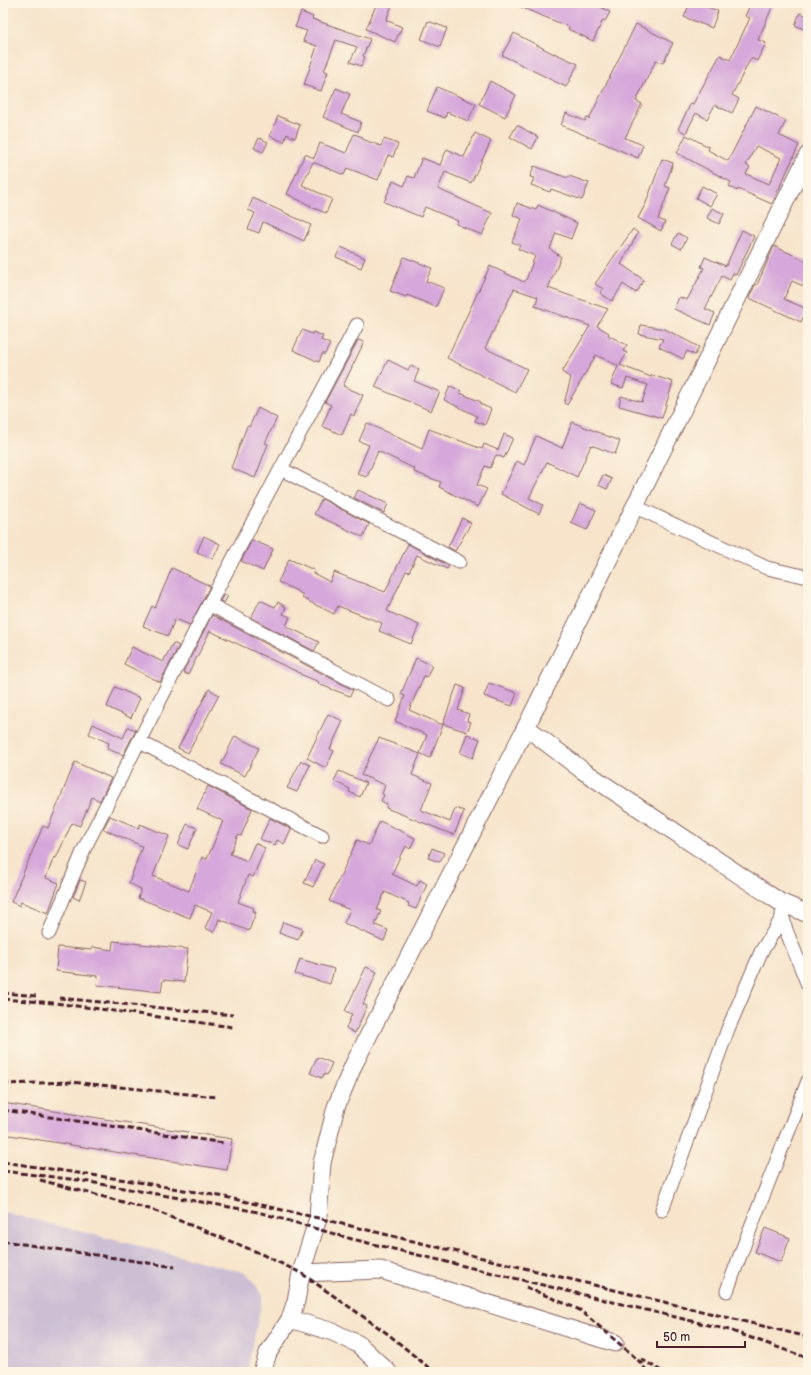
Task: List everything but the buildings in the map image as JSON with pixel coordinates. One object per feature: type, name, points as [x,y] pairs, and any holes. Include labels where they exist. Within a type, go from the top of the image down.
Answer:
[{"type":"street","points":[[262,1372],[268,1353],[290,1319],[296,1301],[301,1273],[318,1218],[322,1163],[336,1107],[354,1066],[526,726],[807,157]]},
{"type":"street","points":[[49,933],[86,847],[208,604],[357,325]]},
{"type":"street","points":[[281,468],[459,562]]},
{"type":"street","points":[[634,506],[767,568],[808,577]]},
{"type":"street","points":[[208,604],[389,700]]},
{"type":"street","points":[[526,726],[582,770],[781,910],[808,914]]},
{"type":"street","points":[[140,742],[322,836]]},
{"type":"street","points":[[781,910],[808,985]]},
{"type":"street","points":[[662,1210],[728,1029],[781,910]]},
{"type":"street","points":[[727,1291],[750,1226],[761,1204],[808,1081]]},
{"type":"street","points":[[301,1273],[381,1270],[615,1344]]},
{"type":"street","points":[[290,1319],[333,1332],[358,1344],[388,1372]]},
{"type":"shaded area","points":[[3,1212],[247,1273],[263,1295],[247,1372],[3,1372]]},
{"type":"railway","points":[[3,993],[37,996]]},
{"type":"railway","points":[[59,998],[233,1015]]},
{"type":"railway","points":[[3,999],[55,1003],[233,1027]]},
{"type":"railway","points":[[3,1084],[71,1082],[217,1097]]},
{"type":"railway","points":[[3,1110],[224,1143]]},
{"type":"railway","points":[[3,1162],[126,1180],[225,1197],[318,1218],[808,1337]]},
{"type":"railway","points":[[3,1171],[78,1180],[258,1212],[352,1239],[729,1330],[808,1358]]},
{"type":"railway","points":[[40,1180],[153,1210],[257,1252],[301,1273],[388,1334],[434,1372]]},
{"type":"railway","points":[[3,1241],[175,1267]]},
{"type":"railway","points":[[526,1287],[580,1310],[628,1351],[642,1364],[647,1372]]},
{"type":"railway","points":[[641,1359],[663,1372]]}]
